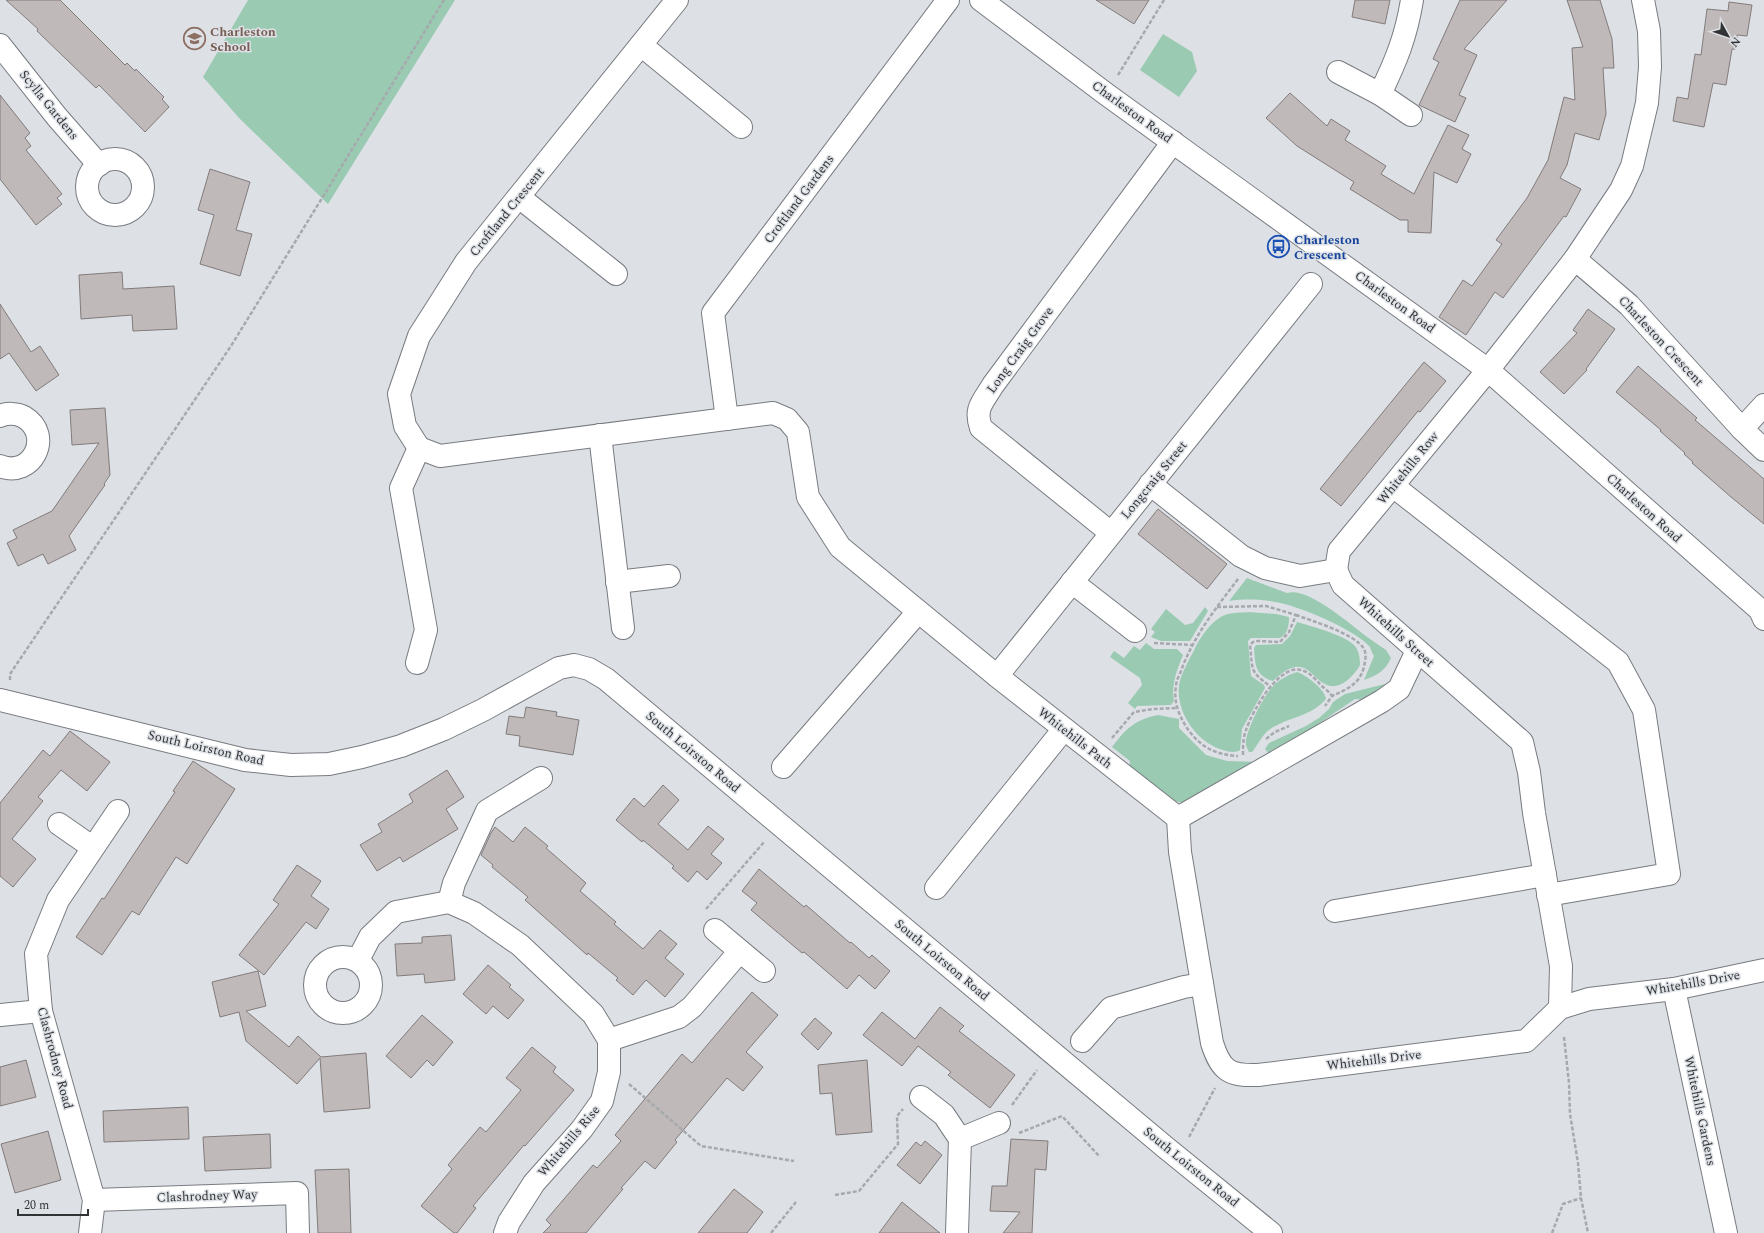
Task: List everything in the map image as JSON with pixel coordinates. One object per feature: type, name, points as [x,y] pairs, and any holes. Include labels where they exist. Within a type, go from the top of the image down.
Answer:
[{"type":"street","name":"Croftland Crescent","points":[[419,448],[404,426],[399,394],[418,336],[466,262],[520,197],[677,0]]},
{"type":"street","name":"Croftland Gardens","points":[[727,419],[713,313],[948,0]]},
{"type":"street","name":"Charleston Road","points":[[981,0],[1106,94],[1488,370],[1760,610],[1764,619]]},
{"type":"street","points":[[1380,94],[1398,59],[1409,21],[1412,0]]},
{"type":"street","points":[[1488,370],[1576,258],[1621,190],[1632,166],[1648,103],[1650,67],[1648,31],[1643,0]]},
{"type":"street","name":"Scylla Gardens","points":[[0,45],[57,117],[99,165]]},
{"type":"street","points":[[641,45],[741,127]]},
{"type":"street","points":[[1338,72],[1380,94],[1411,116]]},
{"type":"street","name":"Long Craig Grove","points":[[1111,533],[981,428],[977,416],[981,404],[993,385],[1173,142]]},
{"type":"street","points":[[520,197],[616,274]]},
{"type":"street","name":"Charleston Crescent","points":[[1576,258],[1629,305],[1742,429],[1764,450]]},
{"type":"street","name":"Longcraig Street","points":[[997,676],[1311,284]]},
{"type":"street","name":"Whitehills Row","points":[[1336,570],[1340,551],[1488,370]]},
{"type":"street","points":[[1742,429],[1764,405]]},
{"type":"street","name":"Whitehills Path","points":[[727,419],[773,413],[787,419],[798,432],[808,498],[840,547],[997,676],[1178,818]]},
{"type":"street","points":[[0,416],[12,414],[21,416],[29,420],[38,435],[36,453],[30,461],[23,466],[14,469],[0,466]]},
{"type":"street","points":[[417,663],[426,630],[401,488],[419,448],[440,456],[727,419]]},
{"type":"street","points":[[600,435],[623,628]]},
{"type":"street","points":[[1150,484],[1219,540],[1241,556],[1265,568],[1300,576],[1336,570]]},
{"type":"street","points":[[1335,911],[1547,885],[1669,874],[1644,710],[1618,662],[1392,486]]},
{"type":"street","name":"Whitehills Street","points":[[1336,570],[1343,585],[1522,742],[1529,772],[1534,813],[1561,966],[1560,1008]]},
{"type":"street","points":[[617,582],[669,576]]},
{"type":"street","points":[[1072,582],[1135,631]]},
{"type":"street","points":[[783,767],[918,612]]},
{"type":"street","points":[[1226,1069],[1216,1057],[1212,1043],[1180,852],[1178,818],[1382,701],[1399,689],[1417,651]]},
{"type":"street","name":"South Loirston Road","points":[[5,702],[245,760],[291,765],[329,764],[362,757],[401,746],[444,729],[483,710],[559,668],[574,665],[589,669],[606,679],[1050,1051],[1271,1233]]},
{"type":"street","points":[[936,888],[1064,729]]},
{"type":"street","points":[[449,902],[454,883],[486,811],[541,778]]},
{"type":"street","name":"Clashrodney Road","points":[[90,1233],[94,1200],[41,1011],[36,954],[58,900],[92,846],[118,810]]},
{"type":"street","points":[[59,824],[92,846]]},
{"type":"street","points":[[358,960],[370,937],[396,912],[449,902],[474,913],[520,945],[593,1014],[609,1040],[679,1017],[692,1007],[740,950]]},
{"type":"street","points":[[715,930],[764,971]]},
{"type":"street","name":"Whitehills Drive","points":[[1226,1069],[1239,1075],[1258,1075],[1526,1041],[1560,1008],[1589,999],[1674,989],[1764,970]]},
{"type":"street","points":[[1082,1041],[1111,1008],[1184,987],[1202,984]]},
{"type":"street","name":"Whitehills Gardens","points":[[1674,989],[1726,1233]]},
{"type":"street","points":[[0,1015],[41,1011]]},
{"type":"street","name":"Whitehills Rise","points":[[505,1233],[509,1222],[534,1183],[582,1129],[602,1101],[609,1067],[609,1040]]},
{"type":"street","points":[[921,1097],[944,1116],[960,1139],[957,1233]]},
{"type":"street","points":[[960,1139],[999,1123]]},
{"type":"street","name":"Clashrodney Way","points":[[94,1200],[297,1193],[298,1233]]},
{"type":"path","points":[[5,702],[10,674],[231,346],[444,0]]},
{"type":"path","points":[[1106,94],[1164,0]]},
{"type":"path","points":[[1254,562],[1238,579],[1217,607],[1192,645],[1176,686],[1177,708],[1181,720],[1194,738],[1207,749],[1225,756],[1243,757],[1256,754],[1275,762]]},
{"type":"path","points":[[1217,607],[1266,606],[1332,628],[1355,640],[1364,649],[1366,659],[1362,673],[1353,686],[1332,696],[1322,709]]},
{"type":"path","points":[[1270,686],[1256,675],[1253,670],[1250,645],[1253,642],[1258,641],[1280,642],[1290,632],[1296,615]]},
{"type":"path","points":[[1135,631],[1156,644],[1192,645]]},
{"type":"path","points":[[1243,757],[1243,742],[1246,729],[1270,686],[1289,672],[1297,670],[1305,671],[1332,696]]},
{"type":"path","points":[[1097,755],[1134,712],[1153,709],[1177,708]]},
{"type":"path","points":[[1265,742],[1275,732],[1294,724]]},
{"type":"path","points":[[715,930],[699,917],[780,824]]},
{"type":"path","points":[[1560,1008],[1569,1083],[1570,1114],[1578,1163],[1581,1198],[1588,1233]]},
{"type":"path","points":[[1050,1051],[999,1123],[1012,1136],[1062,1116],[1100,1157]]},
{"type":"path","points":[[609,1067],[701,1146],[794,1161]]},
{"type":"path","points":[[1178,1157],[1226,1069]]},
{"type":"path","points":[[835,1195],[859,1191],[898,1144],[897,1116],[908,1104],[921,1097]]},
{"type":"path","points":[[1552,1233],[1563,1204],[1581,1198]]},
{"type":"path","points":[[771,1233],[796,1202]]},
{"type":"green space","points":[[248,0],[455,0],[328,204],[240,119],[203,77]]},
{"type":"green space","points":[[1163,34],[1192,52],[1197,71],[1179,97],[1140,70]]},
{"type":"green space","points":[[1247,578],[1287,593],[1295,592],[1317,600],[1386,650],[1391,658],[1389,662],[1380,672],[1364,680],[1374,656],[1370,647],[1363,640],[1352,633],[1326,619],[1285,604],[1258,600],[1229,601]]},
{"type":"green space","points":[[1205,607],[1208,611],[1190,641],[1161,641],[1151,637],[1155,632],[1151,629],[1166,609],[1185,625],[1193,623]]},
{"type":"green space","points":[[1249,612],[1276,614],[1289,617],[1289,623],[1285,634],[1280,638],[1251,638],[1248,641],[1251,676],[1264,685],[1265,688],[1242,729],[1240,750],[1230,752],[1211,745],[1189,724],[1181,706],[1179,686],[1184,671],[1196,646],[1212,624],[1220,617],[1228,614]]},
{"type":"green space","points":[[1297,622],[1335,634],[1354,645],[1359,654],[1360,665],[1346,682],[1336,686],[1330,686],[1322,682],[1304,668],[1300,667],[1289,669],[1273,681],[1267,679],[1259,673],[1255,659],[1254,648],[1256,645],[1282,644],[1290,636]]},
{"type":"green space","points":[[1146,643],[1154,649],[1177,649],[1183,655],[1175,677],[1173,689],[1174,701],[1171,705],[1137,706],[1135,709],[1128,703],[1142,685],[1140,678],[1110,657],[1114,651],[1124,658],[1134,646],[1140,650]]},
{"type":"green space","points":[[1297,672],[1305,676],[1319,687],[1326,699],[1313,710],[1283,722],[1269,730],[1252,752],[1249,752],[1246,740],[1250,726],[1262,703],[1275,684]]},
{"type":"green space","points":[[1385,684],[1388,687],[1366,700],[1355,699],[1271,756],[1265,749],[1269,743],[1306,726],[1319,718],[1329,709],[1333,702],[1345,694]]},
{"type":"green space","points":[[1158,715],[1179,719],[1179,728],[1206,755],[1227,761],[1259,762],[1232,774],[1188,803],[1170,801],[1129,770],[1130,761],[1112,747],[1131,726]]},
{"type":"building","points":[[6,0],[60,0],[125,65],[127,63],[135,71],[136,69],[164,97],[162,99],[169,107],[145,132],[99,85],[96,88],[37,31],[38,29]]},
{"type":"building","points":[[1096,0],[1149,0],[1134,24]]},
{"type":"building","points":[[1355,0],[1390,0],[1385,24],[1352,17]]},
{"type":"building","points":[[1460,0],[1507,0],[1464,49],[1477,55],[1459,95],[1466,98],[1455,122],[1419,105],[1439,62],[1433,59]]},
{"type":"building","points":[[1567,0],[1600,0],[1612,39],[1614,68],[1603,68],[1606,114],[1599,140],[1575,133],[1567,165],[1560,178],[1581,189],[1566,217],[1564,216],[1503,298],[1495,292],[1466,335],[1439,317],[1463,280],[1472,286],[1502,244],[1496,240],[1527,198],[1548,160],[1564,97],[1575,100],[1572,48],[1583,47]]},
{"type":"building","points":[[1729,2],[1752,5],[1747,36],[1737,35],[1736,49],[1732,49],[1726,85],[1713,83],[1704,127],[1673,121],[1677,97],[1688,99],[1695,54],[1701,55],[1707,9],[1728,11]]},
{"type":"building","points":[[1290,93],[1327,126],[1331,119],[1350,131],[1345,140],[1386,166],[1381,174],[1414,194],[1448,125],[1469,135],[1462,149],[1471,154],[1457,183],[1434,172],[1431,233],[1408,232],[1408,220],[1400,220],[1350,189],[1354,182],[1297,146],[1266,118]]},
{"type":"building","points":[[0,95],[30,133],[25,138],[31,146],[26,150],[62,194],[57,198],[62,204],[36,225],[0,179]]},
{"type":"building","points":[[210,169],[250,182],[236,230],[252,234],[240,276],[200,264],[214,215],[198,210]]},
{"type":"building","points":[[122,272],[123,289],[174,286],[177,329],[133,331],[132,315],[81,319],[79,275]]},
{"type":"building","points":[[0,304],[31,352],[40,346],[59,375],[36,391],[9,353],[0,359]]},
{"type":"building","points":[[1588,309],[1615,329],[1586,369],[1587,370],[1564,394],[1540,372],[1577,333],[1573,330]]},
{"type":"building","points":[[1424,362],[1446,381],[1420,412],[1418,411],[1341,506],[1320,489]]},
{"type":"building","points":[[1638,366],[1697,418],[1695,420],[1764,479],[1764,524],[1692,463],[1693,462],[1684,454],[1685,453],[1660,431],[1661,430],[1616,392]]},
{"type":"building","points":[[105,408],[110,475],[104,484],[105,485],[69,536],[76,550],[48,564],[43,554],[18,566],[7,543],[17,538],[13,530],[52,511],[99,443],[72,445],[70,410]]},
{"type":"building","points":[[1158,509],[1227,564],[1207,589],[1138,534]]},
{"type":"building","points":[[526,707],[557,712],[556,716],[579,720],[573,755],[519,746],[520,736],[506,734],[509,716],[524,718]]},
{"type":"building","points":[[70,731],[110,762],[87,791],[61,770],[38,797],[43,801],[12,839],[36,859],[13,887],[0,876],[0,803],[43,750],[50,756]]},
{"type":"building","points":[[193,761],[235,789],[187,864],[176,857],[139,915],[132,911],[102,955],[76,937],[102,898],[104,899],[175,792],[173,791]]},
{"type":"building","points":[[447,770],[464,797],[446,809],[458,829],[403,862],[400,857],[377,871],[360,845],[382,832],[378,824],[413,802],[409,794]]},
{"type":"building","points":[[663,785],[679,800],[658,824],[688,850],[708,826],[724,839],[711,854],[722,863],[707,880],[697,871],[688,882],[672,868],[674,866],[616,820],[634,798],[644,807]]},
{"type":"building","points":[[495,827],[513,842],[525,827],[548,846],[546,848],[586,883],[580,891],[616,922],[614,924],[643,949],[660,930],[677,944],[665,958],[684,974],[665,997],[646,980],[633,995],[616,980],[618,978],[588,953],[587,955],[525,900],[528,897],[492,867],[493,865],[481,855]]},
{"type":"building","points":[[297,865],[321,881],[311,896],[329,909],[316,929],[306,922],[264,975],[239,955],[279,904],[273,900]]},
{"type":"building","points":[[759,869],[804,907],[806,905],[869,958],[872,955],[890,971],[875,989],[859,975],[847,989],[804,952],[802,953],[751,910],[757,903],[742,891]]},
{"type":"building","points":[[451,935],[455,980],[425,983],[424,974],[397,976],[395,944],[422,943],[422,937]]},
{"type":"building","points":[[488,965],[511,985],[509,987],[524,1000],[508,1019],[493,1006],[486,1014],[463,994]]},
{"type":"building","points":[[258,971],[266,1006],[246,1011],[289,1047],[298,1036],[321,1057],[366,1053],[370,1108],[324,1112],[320,1058],[297,1084],[246,1041],[239,1012],[220,1017],[212,982]]},
{"type":"building","points":[[752,992],[778,1015],[746,1052],[763,1067],[743,1091],[727,1078],[675,1140],[677,1142],[655,1169],[645,1161],[621,1188],[623,1189],[586,1233],[543,1233],[551,1225],[546,1220],[593,1165],[597,1168],[621,1141],[615,1135],[682,1054],[692,1063]]},
{"type":"building","points":[[940,1007],[964,1026],[959,1031],[1015,1075],[990,1108],[948,1075],[951,1072],[918,1046],[902,1066],[863,1035],[882,1012],[915,1039]]},
{"type":"building","points":[[422,1015],[453,1042],[433,1066],[427,1060],[411,1078],[386,1056]]},
{"type":"building","points":[[815,1018],[832,1033],[818,1050],[801,1034]]},
{"type":"building","points":[[532,1047],[556,1067],[553,1072],[574,1090],[525,1146],[524,1145],[473,1206],[476,1208],[457,1233],[454,1233],[421,1206],[452,1169],[448,1165],[480,1127],[486,1132],[521,1090],[506,1078]]},
{"type":"building","points":[[26,1060],[36,1097],[0,1106],[0,1067]]},
{"type":"building","points":[[867,1060],[872,1132],[836,1135],[832,1093],[820,1094],[818,1065]]},
{"type":"building","points":[[188,1107],[189,1139],[104,1142],[103,1111]]},
{"type":"building","points":[[48,1131],[61,1180],[15,1193],[1,1144]]},
{"type":"building","points":[[270,1134],[271,1168],[205,1171],[203,1137]]},
{"type":"building","points":[[1011,1139],[1048,1141],[1046,1170],[1035,1169],[1032,1233],[1003,1233],[1020,1212],[990,1211],[992,1186],[1007,1186]]},
{"type":"building","points":[[925,1141],[942,1155],[920,1184],[897,1165],[916,1142],[921,1146]]},
{"type":"building","points":[[349,1169],[351,1233],[318,1233],[315,1170]]},
{"type":"building","points":[[734,1189],[763,1212],[747,1233],[698,1233]]},
{"type":"building","points":[[902,1202],[940,1233],[879,1233]]},
{"type":"place","name":"Charleston School","points":[[195,39]]},
{"type":"place","name":"Charleston Crescent","points":[[1279,247]]}]
